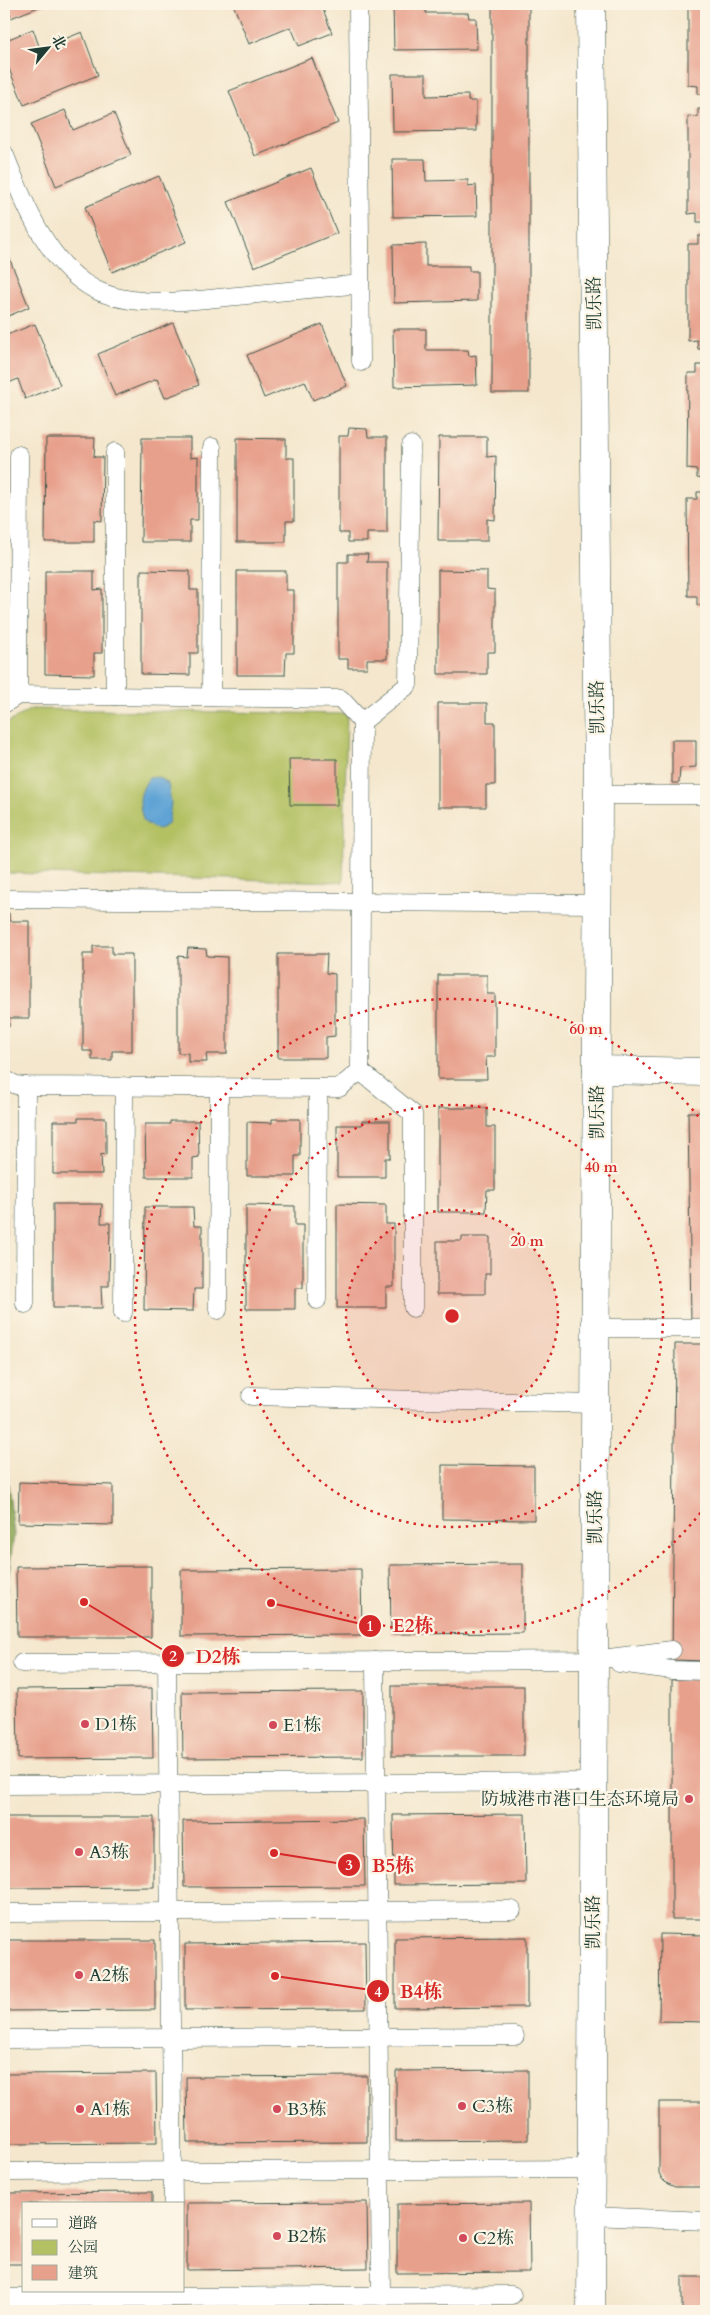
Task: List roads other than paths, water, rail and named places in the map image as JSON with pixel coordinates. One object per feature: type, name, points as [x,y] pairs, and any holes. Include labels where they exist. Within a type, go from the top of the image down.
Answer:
[{"type":"street","name":"凯乐路","points":[[591,4],[598,795],[591,2311]]},
{"type":"street","points":[[597,1070],[706,1072]]},
{"type":"lane","points":[[358,4],[361,362]]},
{"type":"lane","points":[[4,153],[22,199],[43,237],[65,266],[93,288],[117,298],[142,302],[206,299],[360,284]]},
{"type":"lane","points":[[362,722],[408,686],[411,445]]},
{"type":"lane","points":[[211,697],[212,447]]},
{"type":"lane","points":[[115,452],[115,696]]},
{"type":"lane","points":[[19,455],[11,700],[115,696],[341,698],[362,722],[360,1071]]},
{"type":"lane","points":[[598,795],[706,795]]},
{"type":"lane","points":[[4,899],[598,904]]},
{"type":"lane","points":[[4,1079],[16,1085],[26,1086],[339,1088],[360,1071]]},
{"type":"lane","points":[[360,1071],[413,1114],[413,1308]]},
{"type":"lane","points":[[25,1304],[26,1086]]},
{"type":"lane","points":[[123,1313],[124,1086]]},
{"type":"lane","points":[[218,1310],[219,1087]]},
{"type":"lane","points":[[317,1300],[318,1088]]},
{"type":"lane","points":[[596,1328],[706,1328]]},
{"type":"lane","points":[[251,1396],[595,1404]]},
{"type":"lane","points":[[22,1663],[594,1660],[672,1650]]},
{"type":"lane","points":[[594,1660],[672,1670],[706,1671]]},
{"type":"lane","points":[[375,1661],[382,2296]]},
{"type":"lane","points":[[167,1662],[173,2202]]},
{"type":"lane","points":[[4,1785],[594,1782]]},
{"type":"lane","points":[[4,1913],[512,1910]]},
{"type":"lane","points":[[4,2039],[515,2036]]},
{"type":"lane","points":[[4,2172],[592,2169]]},
{"type":"lane","points":[[592,2216],[706,2221]]},
{"type":"lane","points":[[4,2298],[173,2294],[512,2295]]},
{"type":"water","points":[[158,777],[168,784],[171,803],[168,824],[158,830],[144,822],[140,799],[149,778]]},
{"type":"place","name":"D2栋","points":[[84,1602]]},
{"type":"place","name":"E2栋","points":[[271,1603]]},
{"type":"place","name":"D1栋","points":[[85,1724]]},
{"type":"place","name":"E1栋","points":[[273,1725]]},
{"type":"place","name":"防城港市港口生态环境局","points":[[689,1799]]},
{"type":"place","name":"A3栋","points":[[79,1852]]},
{"type":"place","name":"B5栋","points":[[274,1853]]},
{"type":"place","name":"A2栋","points":[[79,1975]]},
{"type":"place","name":"B4栋","points":[[275,1976]]},
{"type":"place","name":"C3栋","points":[[462,2106]]},
{"type":"place","name":"A1栋","points":[[80,2109]]},
{"type":"place","name":"B3栋","points":[[277,2109]]},
{"type":"place","name":"B2栋","points":[[277,2236]]},
{"type":"place","name":"C2栋","points":[[463,2238]]}]
